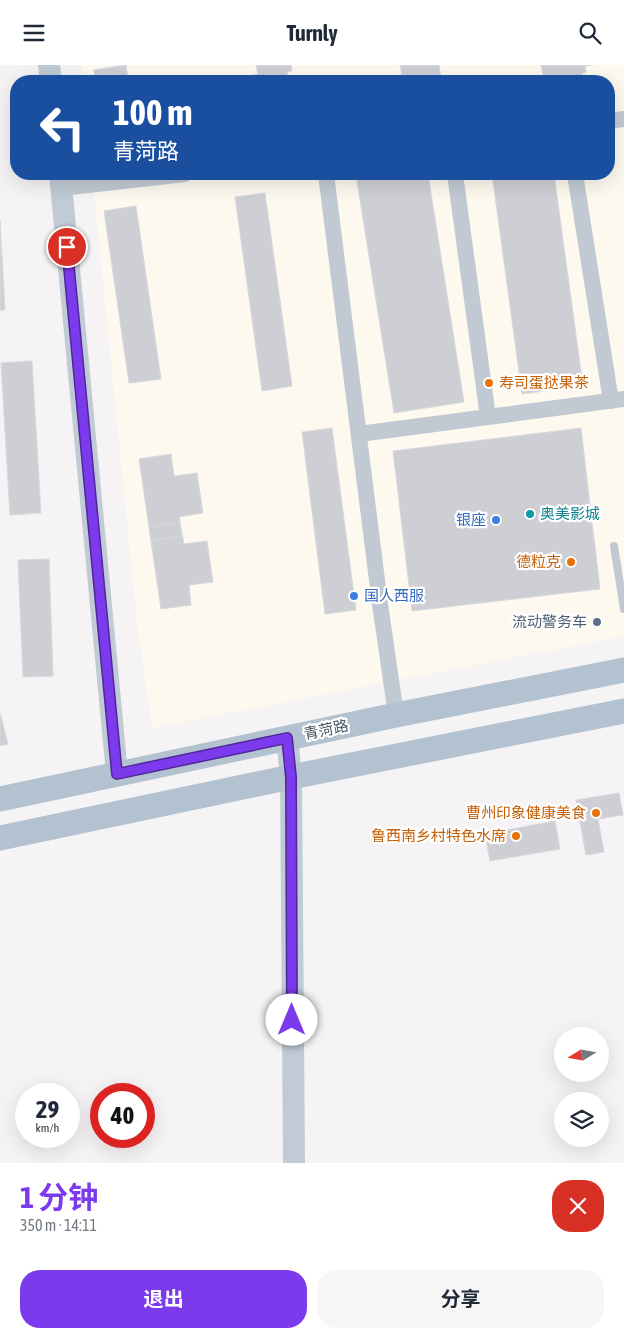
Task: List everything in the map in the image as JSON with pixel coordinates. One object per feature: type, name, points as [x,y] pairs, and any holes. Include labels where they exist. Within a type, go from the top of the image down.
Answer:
[{"type":"main road","name":"青菏路","points":[[0,799],[396,715],[624,670]]},
{"type":"main road","points":[[0,838],[291,777],[624,711]]},
{"type":"street","points":[[79,180],[61,181],[117,774]]},
{"type":"street","points":[[327,180],[380,604],[396,715]]},
{"type":"street","points":[[455,180],[488,417]]},
{"type":"street","points":[[359,435],[618,400],[576,180]]},
{"type":"street","points":[[287,738],[291,777],[294,1163]]},
{"type":"lane","points":[[614,546],[624,609]]},
{"type":"shaded area","points":[[81,65],[624,65],[624,636],[152,728],[138,632],[93,180],[615,180],[615,75],[82,75]]},
{"type":"building","points":[[126,65],[127,75],[94,75],[94,70]]},
{"type":"building","points":[[256,65],[291,65],[292,71],[287,72],[288,75],[253,75],[258,74]]},
{"type":"building","points":[[400,65],[439,65],[440,75],[405,74],[402,75]]},
{"type":"building","points":[[541,65],[591,65],[585,66],[586,72],[582,73],[582,75],[543,75]]},
{"type":"building","points":[[357,180],[429,180],[464,402],[394,413]]},
{"type":"building","points":[[493,180],[555,180],[583,386],[522,394]]},
{"type":"building","points":[[265,193],[292,386],[262,391],[235,197]]},
{"type":"building","points":[[136,206],[161,379],[129,383],[104,211]]},
{"type":"building","points":[[0,220],[5,310],[0,310]]},
{"type":"building","points":[[32,361],[41,513],[10,515],[1,363]]},
{"type":"building","points":[[332,428],[356,610],[325,614],[302,432]]},
{"type":"building","name":"银座","points":[[581,428],[600,589],[412,611],[393,451]]},
{"type":"building","points":[[171,454],[174,476],[197,473],[203,513],[179,517],[182,536],[151,541],[139,459]]},
{"type":"building","points":[[180,522],[184,544],[207,541],[213,582],[189,585],[191,605],[161,609],[149,527]]},
{"type":"building","points":[[49,559],[53,676],[23,677],[18,560]]},
{"type":"building","points":[[0,713],[8,744],[0,746]]},
{"type":"building","points":[[619,793],[623,815],[598,819],[604,852],[586,855],[576,800]]},
{"type":"building","points":[[555,821],[560,849],[490,861],[485,834]]},
{"type":"place","name":"寿司蛋挞果茶","points":[[489,383]]},
{"type":"place","name":"奥美影城","points":[[530,514]]},
{"type":"place","name":"银座","points":[[496,520]]},
{"type":"place","name":"德粒克","points":[[571,562]]},
{"type":"place","name":"国人西服","points":[[354,596]]},
{"type":"place","name":"流动警务车","points":[[597,622]]},
{"type":"place","name":"曹州印象健康美食","points":[[596,813]]},
{"type":"place","name":"鲁西南乡村特色水席","points":[[516,836]]},
{"type":"route","points":[[67,247],[117,774],[287,738],[291,777],[292,1020]]}]
